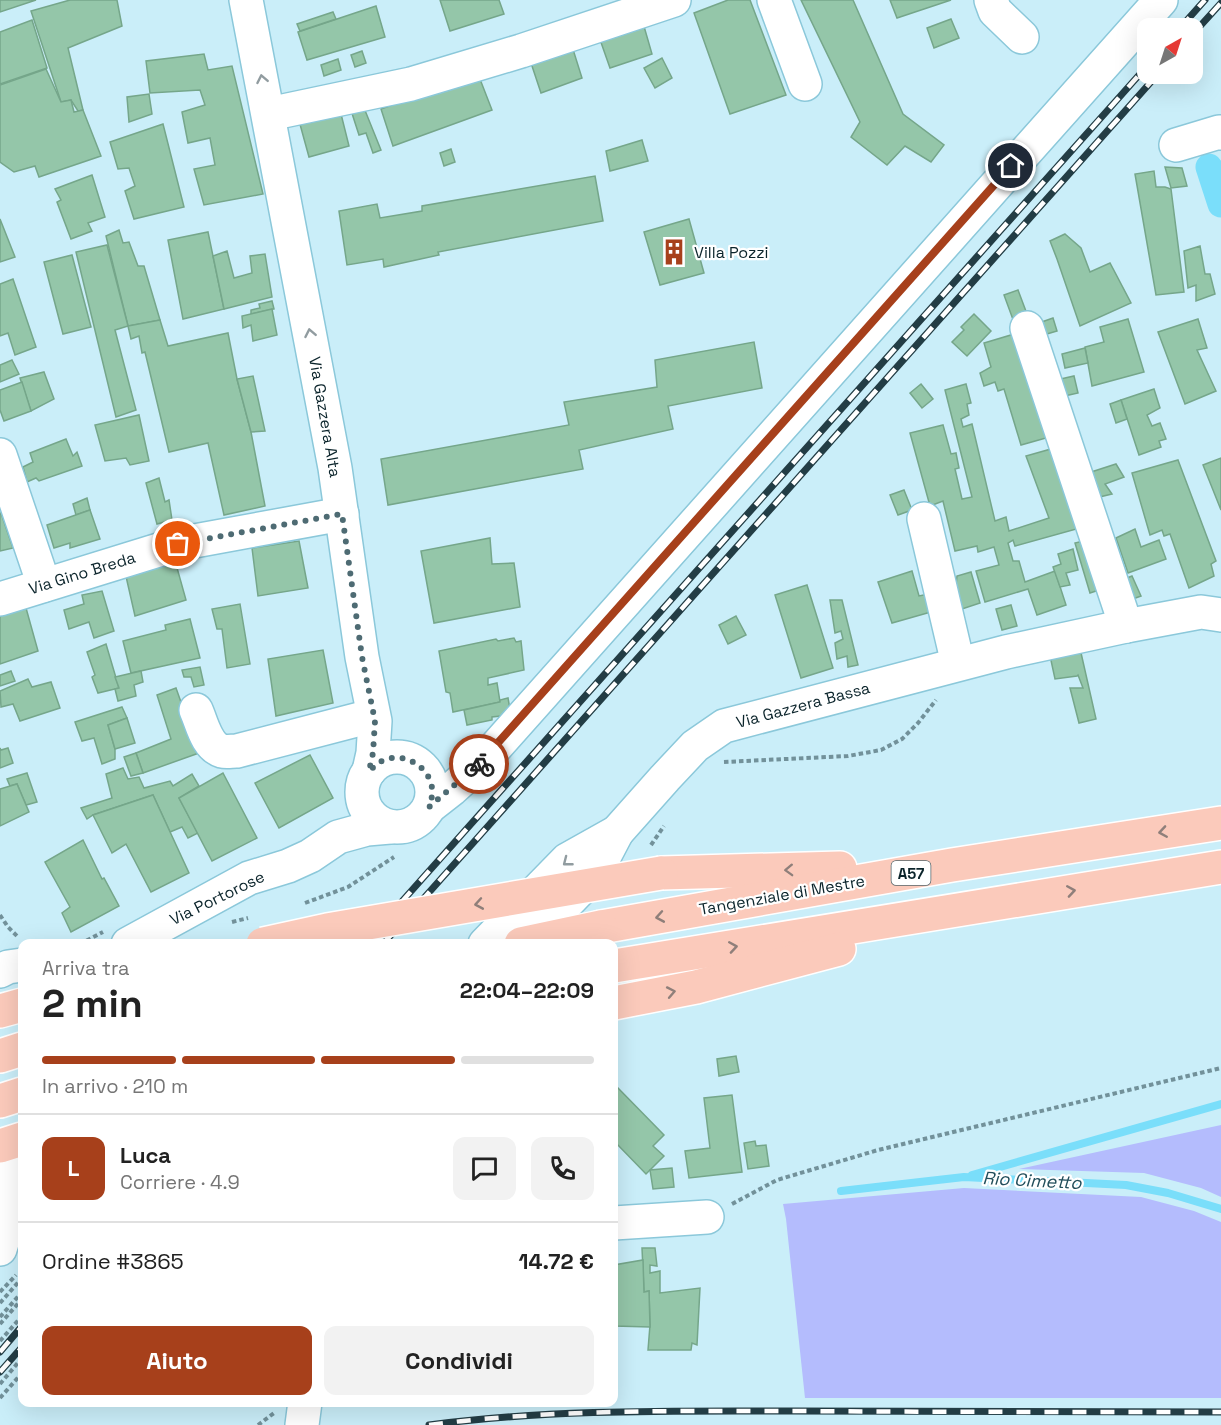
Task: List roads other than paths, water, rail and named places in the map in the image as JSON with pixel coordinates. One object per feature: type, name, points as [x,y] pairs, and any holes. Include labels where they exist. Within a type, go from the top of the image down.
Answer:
[{"type":"highway","name":"Tangenziale di Mestre","points":[[545,939],[952,865],[1221,823]]},
{"type":"highway","name":"A57","points":[[256,931],[327,930],[654,862],[952,865]]},
{"type":"highway","points":[[618,965],[1221,867]]},
{"type":"highway","points":[[618,1003],[696,987],[1034,896]]},
{"type":"highway","points":[[0,1011],[18,1006]]},
{"type":"highway","points":[[0,1056],[18,1050]]},
{"type":"highway","points":[[0,1101],[18,1095]]},
{"type":"street","name":"Via Gazzera Alta","points":[[246,0],[335,468],[362,657],[374,719],[373,753],[366,783]]},
{"type":"street","points":[[269,114],[411,84],[521,51],[674,0]]},
{"type":"street","points":[[774,0],[805,84]]},
{"type":"street","points":[[991,0],[995,11],[1023,37]]},
{"type":"street","points":[[429,807],[485,759],[1156,3]]},
{"type":"street","points":[[1176,145],[1221,133]]},
{"type":"street","points":[[1027,328],[1126,626]]},
{"type":"street","points":[[0,455],[44,585]]},
{"type":"street","name":"Via Gino Breda","points":[[0,599],[178,544],[342,514]]},
{"type":"street","points":[[924,519],[958,664]]},
{"type":"street","name":"Via Gazzera Bassa","points":[[532,939],[595,874],[617,832],[695,746],[724,726],[958,664],[1126,626],[1201,612],[1221,615]]},
{"type":"street","points":[[196,710],[208,740],[212,746],[223,752],[237,751],[360,719],[374,719],[416,764],[428,777],[432,787],[432,798],[424,815],[408,826],[395,840],[366,809],[366,783],[380,762],[394,758],[416,764],[441,769],[485,759]]},
{"type":"street","name":"Via Portorose","points":[[338,837],[366,783]]},
{"type":"street","name":"Via Portorose","points":[[117,937],[249,878],[288,866],[310,856],[338,837],[367,829],[395,840]]},
{"type":"street","name":"Via Gazzera Bassa","points":[[490,939],[567,860],[617,832]]},
{"type":"street","points":[[0,971],[18,959]]},
{"type":"street","points":[[10,1153],[10,1259]]},
{"type":"street","points":[[618,1223],[707,1217]]},
{"type":"street","points":[[302,1425],[304,1407]]},
{"type":"waterway","points":[[1209,167],[1221,204]]},
{"type":"waterway","points":[[972,1175],[1221,1104]]},
{"type":"waterway","name":"Rio Cimetto","points":[[841,1191],[964,1177],[1126,1185],[1168,1193],[1221,1209]]},
{"type":"railway","points":[[1189,18],[1205,0]]},
{"type":"railway","points":[[1203,23],[1221,3]]},
{"type":"railway","points":[[368,939],[1137,77]]},
{"type":"railway","points":[[387,939],[1149,84]]},
{"type":"railway","points":[[0,1352],[18,1331]]},
{"type":"railway","points":[[0,1372],[18,1352]]},
{"type":"railway","points":[[429,1425],[520,1416],[657,1411],[1221,1412]]},
{"type":"place","name":"Villa Pozzi","points":[[674,252]]}]
